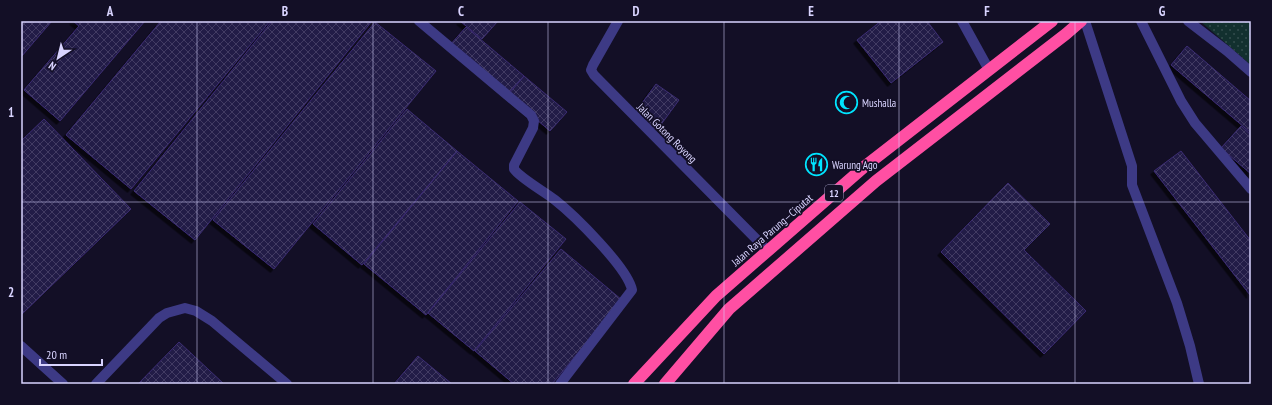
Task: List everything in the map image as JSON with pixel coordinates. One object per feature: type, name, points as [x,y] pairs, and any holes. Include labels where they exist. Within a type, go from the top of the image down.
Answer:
[{"type":"highway","name":"Jalan Raya Parung—Ciputat","points":[[634,384],[716,296],[864,167],[1052,21]]},
{"type":"highway","name":"12","points":[[665,384],[729,309],[876,181],[1081,21]]},
{"type":"street","points":[[419,21],[531,115],[534,121],[533,128],[514,165],[514,169],[557,201],[584,227],[616,260],[631,282],[632,290],[560,384]]},
{"type":"street","name":"Jalan Gotong Royong","points":[[618,21],[593,64],[591,70],[594,75],[768,251]]},
{"type":"street","points":[[962,21],[989,70]]},
{"type":"street","points":[[1085,21],[1132,166],[1132,185],[1177,303],[1190,346],[1199,384]]},
{"type":"street","points":[[1188,21],[1227,51],[1251,72]]},
{"type":"street","points":[[1143,22],[1181,101],[1195,123],[1251,189]]},
{"type":"street","points":[[96,384],[158,318],[167,313],[185,308],[196,311],[212,321],[287,384]]},
{"type":"street","points":[[21,346],[63,384]]},
{"type":"green space","points":[[1200,21],[1251,21],[1251,65]]},
{"type":"building","points":[[21,21],[52,21],[21,57]]},
{"type":"building","points":[[73,21],[145,21],[60,121],[24,90],[79,26]]},
{"type":"building","points":[[161,21],[270,21],[131,189],[66,135]]},
{"type":"building","points":[[272,21],[372,21],[195,240],[134,191]]},
{"type":"building","points":[[460,21],[498,21],[482,39]]},
{"type":"building","points":[[881,21],[927,21],[943,42],[891,83],[857,40]]},
{"type":"building","points":[[375,22],[436,71],[274,269],[213,220]]},
{"type":"building","points":[[466,27],[524,76],[507,94],[450,45]]},
{"type":"building","points":[[1187,46],[1251,101],[1251,133],[1171,65]]},
{"type":"building","points":[[524,76],[567,112],[550,131],[508,95]]},
{"type":"building","points":[[656,84],[679,100],[657,130],[634,114]]},
{"type":"building","points":[[407,109],[457,151],[362,265],[313,224]]},
{"type":"building","points":[[44,119],[131,209],[21,315],[21,141]]},
{"type":"building","points":[[1241,126],[1251,135],[1251,174],[1221,148]]},
{"type":"building","points":[[457,151],[518,201],[426,315],[364,264]]},
{"type":"building","points":[[1181,151],[1251,241],[1250,295],[1154,171]]},
{"type":"building","points":[[1008,183],[1050,224],[1024,250],[1086,311],[1044,354],[941,252]]},
{"type":"building","points":[[520,202],[566,239],[474,351],[428,313]]},
{"type":"building","points":[[561,249],[622,300],[552,384],[514,384],[475,351]]},
{"type":"building","points":[[179,342],[224,384],[138,384]]},
{"type":"building","points":[[418,356],[452,384],[394,384]]},
{"type":"place","name":"Mushalla","points":[[847,103]]},
{"type":"place","name":"Warung Ago","points":[[816,165]]}]
